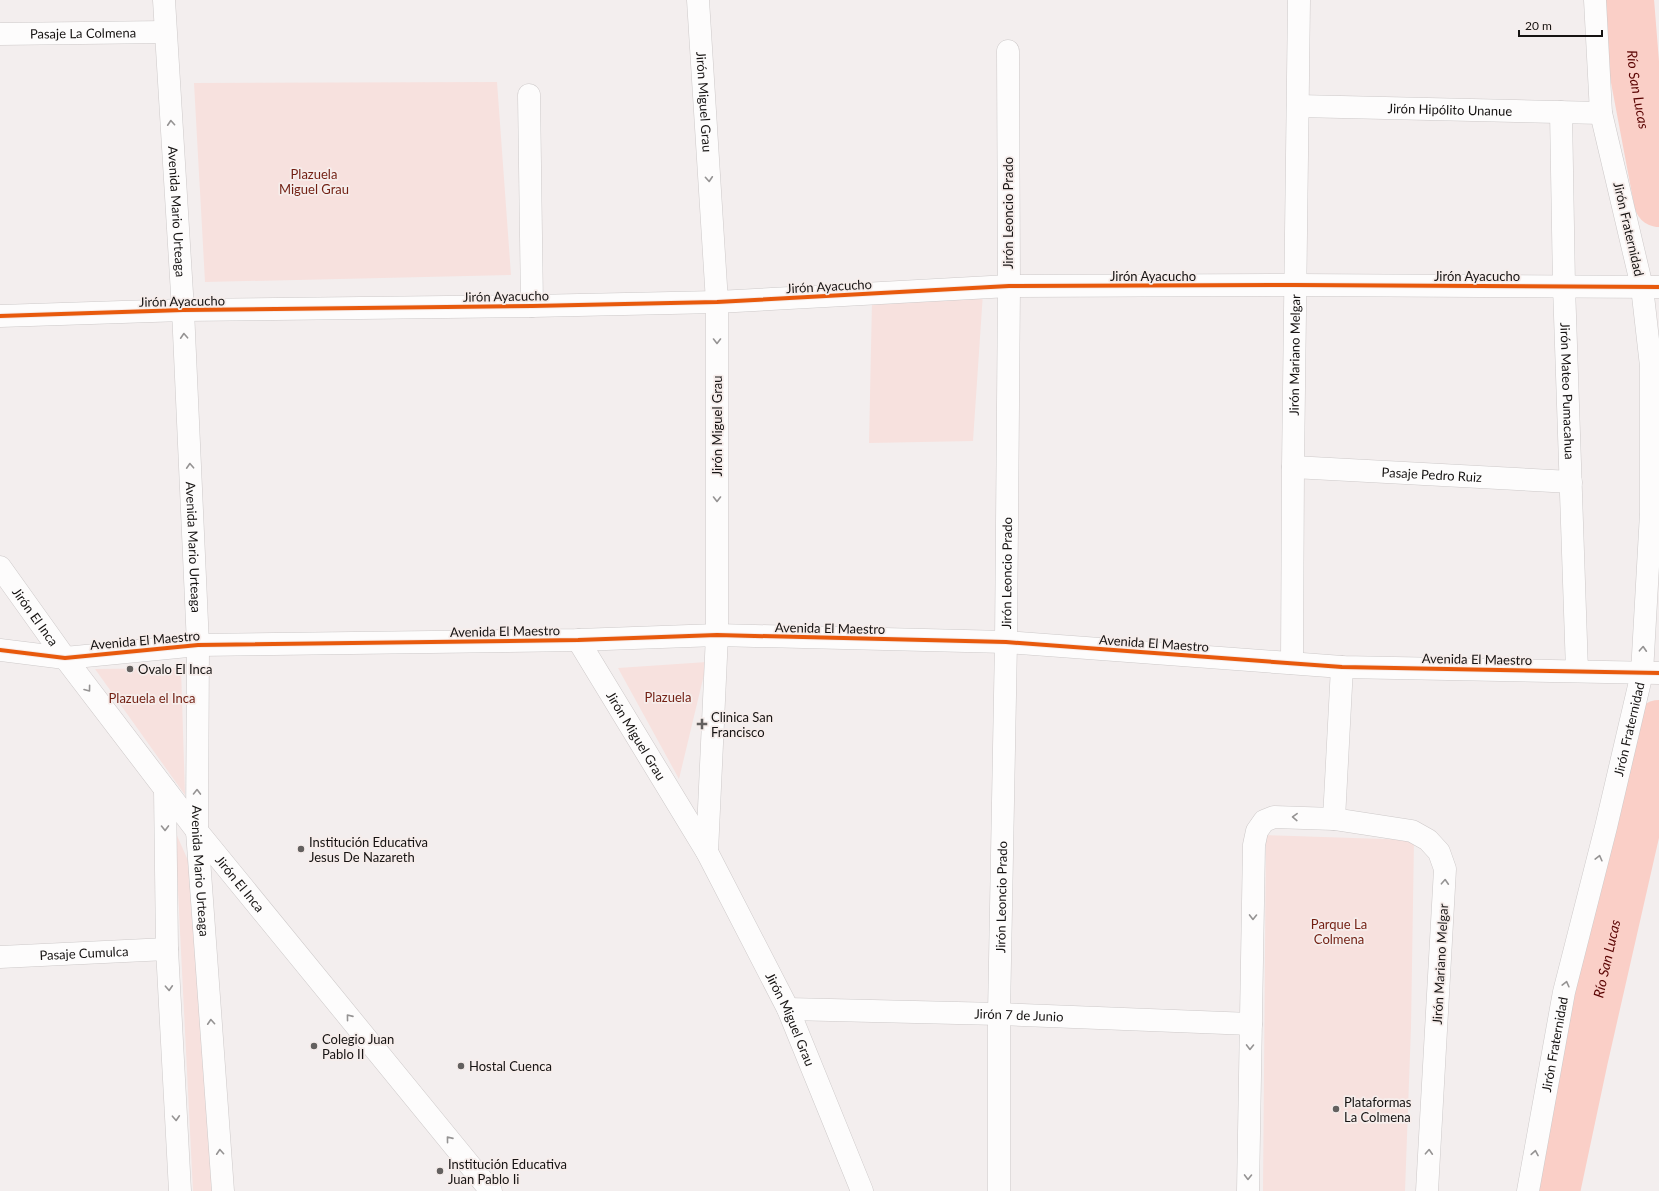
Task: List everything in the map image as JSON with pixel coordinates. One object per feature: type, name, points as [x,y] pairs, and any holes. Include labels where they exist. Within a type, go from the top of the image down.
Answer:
[{"type":"street","name":"Avenida Mario Urteaga","points":[[164,0],[183,310],[198,645],[197,831],[223,1191]]},
{"type":"street","name":"Jirón Miguel Grau","points":[[698,0],[717,302],[716,635],[707,852]]},
{"type":"street","name":"Jirón Mariano Melgar","points":[[1292,662],[1299,0]]},
{"type":"street","name":"Jirón Fraternidad","points":[[1528,1191],[1564,992],[1606,827],[1650,673],[1651,287],[1601,113],[1595,0]]},
{"type":"street","name":"Pasaje La Colmena","points":[[0,34],[166,32]]},
{"type":"street","name":"Jirón Leoncio Prado","points":[[999,1191],[999,1014],[1006,642],[1008,50]]},
{"type":"street","points":[[528,95],[532,306]]},
{"type":"street","name":"Jirón Hipólito Unanue","points":[[1298,106],[1601,113]]},
{"type":"street","name":"Jirón Mateo Pumacahua","points":[[1561,112],[1564,286],[1577,671]]},
{"type":"street","name":"Jirón Ayacucho","points":[[0,316],[183,310],[532,306],[717,302],[1008,286],[1295,285],[1651,287]]},
{"type":"street","name":"Pasaje Pedro Ruiz","points":[[1293,467],[1571,482]]},
{"type":"street","name":"Jirón El Inca","points":[[0,566],[65,658],[197,831],[491,1191]]},
{"type":"street","name":"Avenida El Maestro","points":[[0,650],[65,658],[198,645],[578,640],[716,635],[1006,642],[1292,662],[1342,667],[1650,673]]},
{"type":"street","name":"Jirón Miguel Grau","points":[[578,640],[707,852],[788,1009],[862,1191]]},
{"type":"street","points":[[1334,819],[1342,667]]},
{"type":"street","points":[[165,790],[167,949],[180,1191]]},
{"type":"street","name":"Jirón Mariano Melgar","points":[[1248,1191],[1254,845],[1257,831],[1264,821],[1274,817],[1334,819],[1412,831],[1428,840],[1439,852],[1445,869],[1427,1191]]},
{"type":"street","name":"Pasaje Cumulca","points":[[0,957],[167,949]]},
{"type":"street","name":"Jirón 7 de Junio","points":[[788,1009],[999,1014],[1251,1024]]},
{"type":"green space","name":"Plazuela Miguel Grau","points":[[497,82],[511,275],[205,282],[194,83]]},
{"type":"green space","points":[[983,293],[973,441],[869,443],[872,301]]},
{"type":"green space","name":"Plazuela","points":[[707,662],[679,779],[618,668]]},
{"type":"green space","name":"Plazuela el Inca","points":[[181,668],[185,795],[95,669]]},
{"type":"green space","points":[[175,831],[190,865],[212,1191],[193,1191]]},
{"type":"green space","name":"Parque La Colmena","points":[[1266,835],[1414,840],[1411,1027],[1405,1191],[1263,1191]]},
{"type":"waterway","name":"Río San Lucas","points":[[1629,0],[1635,75],[1659,202]]},
{"type":"waterway","name":"Río San Lucas","points":[[1555,1191],[1583,1059],[1659,725]]},
{"type":"cycle path","points":[[0,316],[183,310],[532,306],[717,302],[1009,286],[1295,285],[1659,287]]},
{"type":"cycle path","points":[[0,650],[65,658],[198,645],[578,640],[717,635],[1006,642],[1342,667],[1659,673]]},
{"type":"place","name":"Ovalo El Inca","points":[[130,669]]},
{"type":"place","name":"Clinica San Francisco","points":[[702,724]]},
{"type":"place","name":"Institución Educativa Jesus De Nazareth","points":[[301,849]]},
{"type":"place","name":"Colegio Juan Pablo II","points":[[314,1046]]},
{"type":"place","name":"Hostal Cuenca","points":[[461,1066]]},
{"type":"place","name":"Plataformas La Colmena","points":[[1336,1109]]},
{"type":"place","name":"Institución Educativa Juan Pablo Ii","points":[[440,1171]]}]
